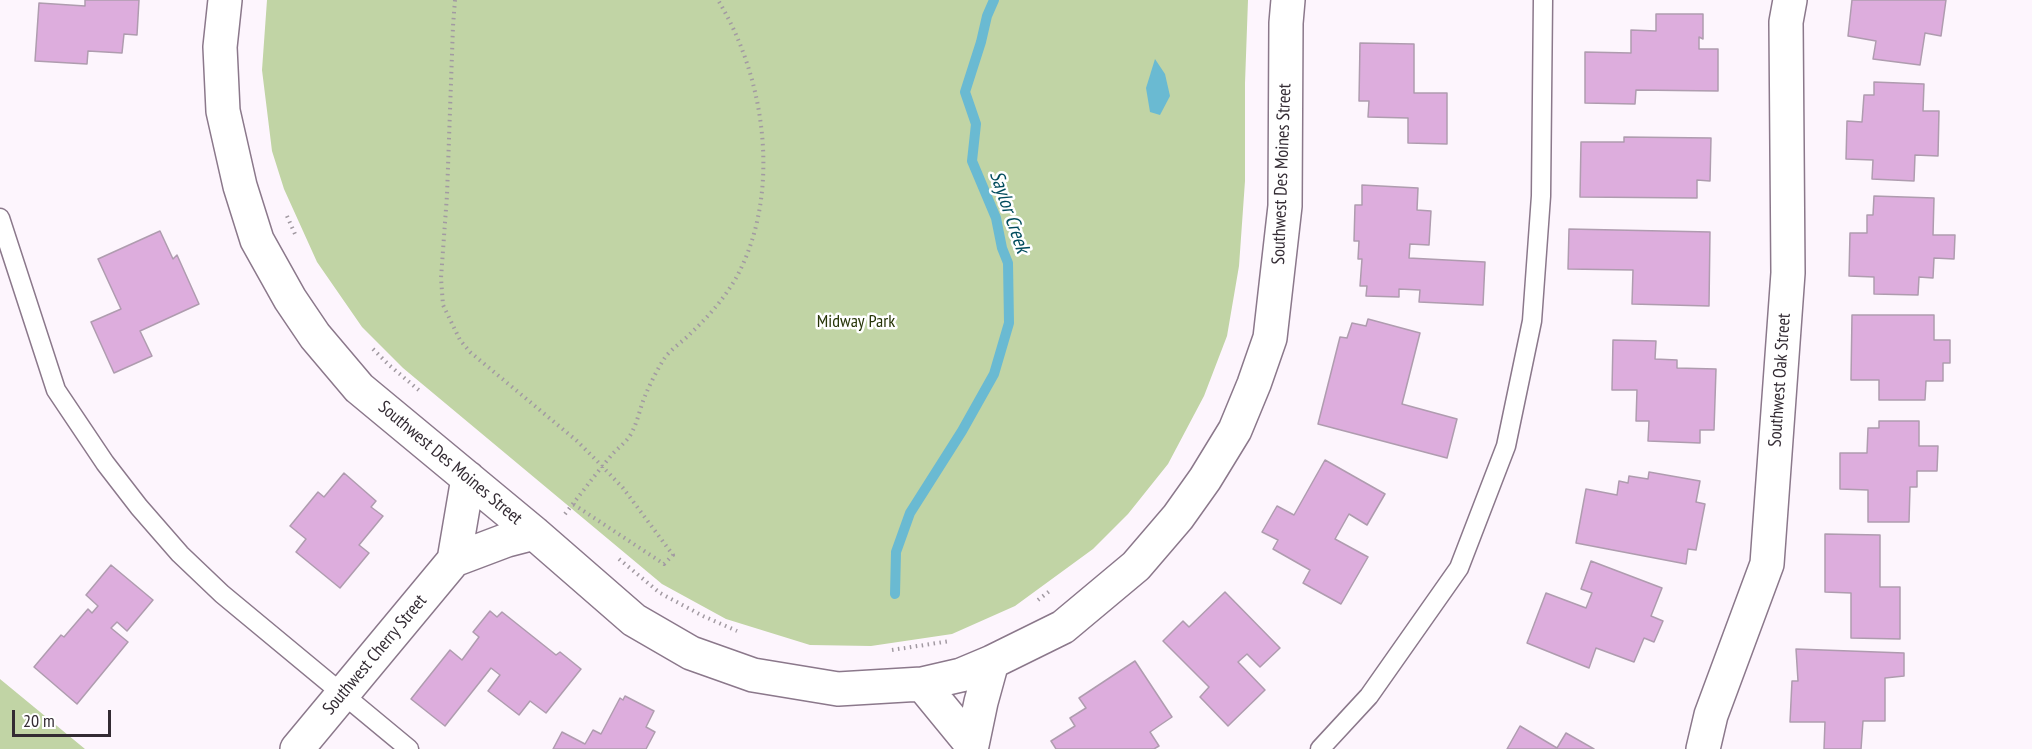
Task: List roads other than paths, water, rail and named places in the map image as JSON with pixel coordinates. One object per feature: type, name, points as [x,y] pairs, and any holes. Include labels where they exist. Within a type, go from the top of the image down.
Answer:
[{"type":"street","name":"Southwest Des Moines Street","points":[[225,0],[220,47],[224,111],[240,186],[257,240],[290,299],[315,336],[359,388],[534,533],[634,620],[692,653],[753,675],[838,690],[922,684],[961,675],[1063,627],[1136,566],[1178,517],[1205,479],[1235,430],[1270,338],[1285,207],[1288,0]]},
{"type":"street","name":"Southwest Oak Street","points":[[1703,749],[1711,715],[1767,564],[1788,273],[1786,22],[1790,0]]},
{"type":"street","name":"Southwest Cherry Street","points":[[454,560],[468,478]]},
{"type":"street","name":"Southwest Cherry Street","points":[[297,749],[454,560],[507,540],[534,533]]},
{"type":"street","points":[[973,747],[981,702],[992,662]]},
{"type":"street","points":[[922,684],[973,747]]},
{"type":"lane","points":[[1320,749],[1369,696],[1459,568],[1506,446],[1532,321],[1541,195],[1543,0]]},
{"type":"lane","points":[[0,218],[56,390],[105,463],[139,507],[222,594],[409,749]]},
{"type":"water","points":[[1155,59],[1165,74],[1170,96],[1160,115],[1150,112],[1146,88]]},
{"type":"waterway","name":"Saylor Creek","points":[[895,594],[896,552],[910,513],[962,431],[994,374],[1009,323],[1008,263],[1002,248],[996,218],[972,161],[976,124],[965,92],[987,16],[994,0]]},
{"type":"park label","name":"Midway Park","points":[[856,322]]}]
